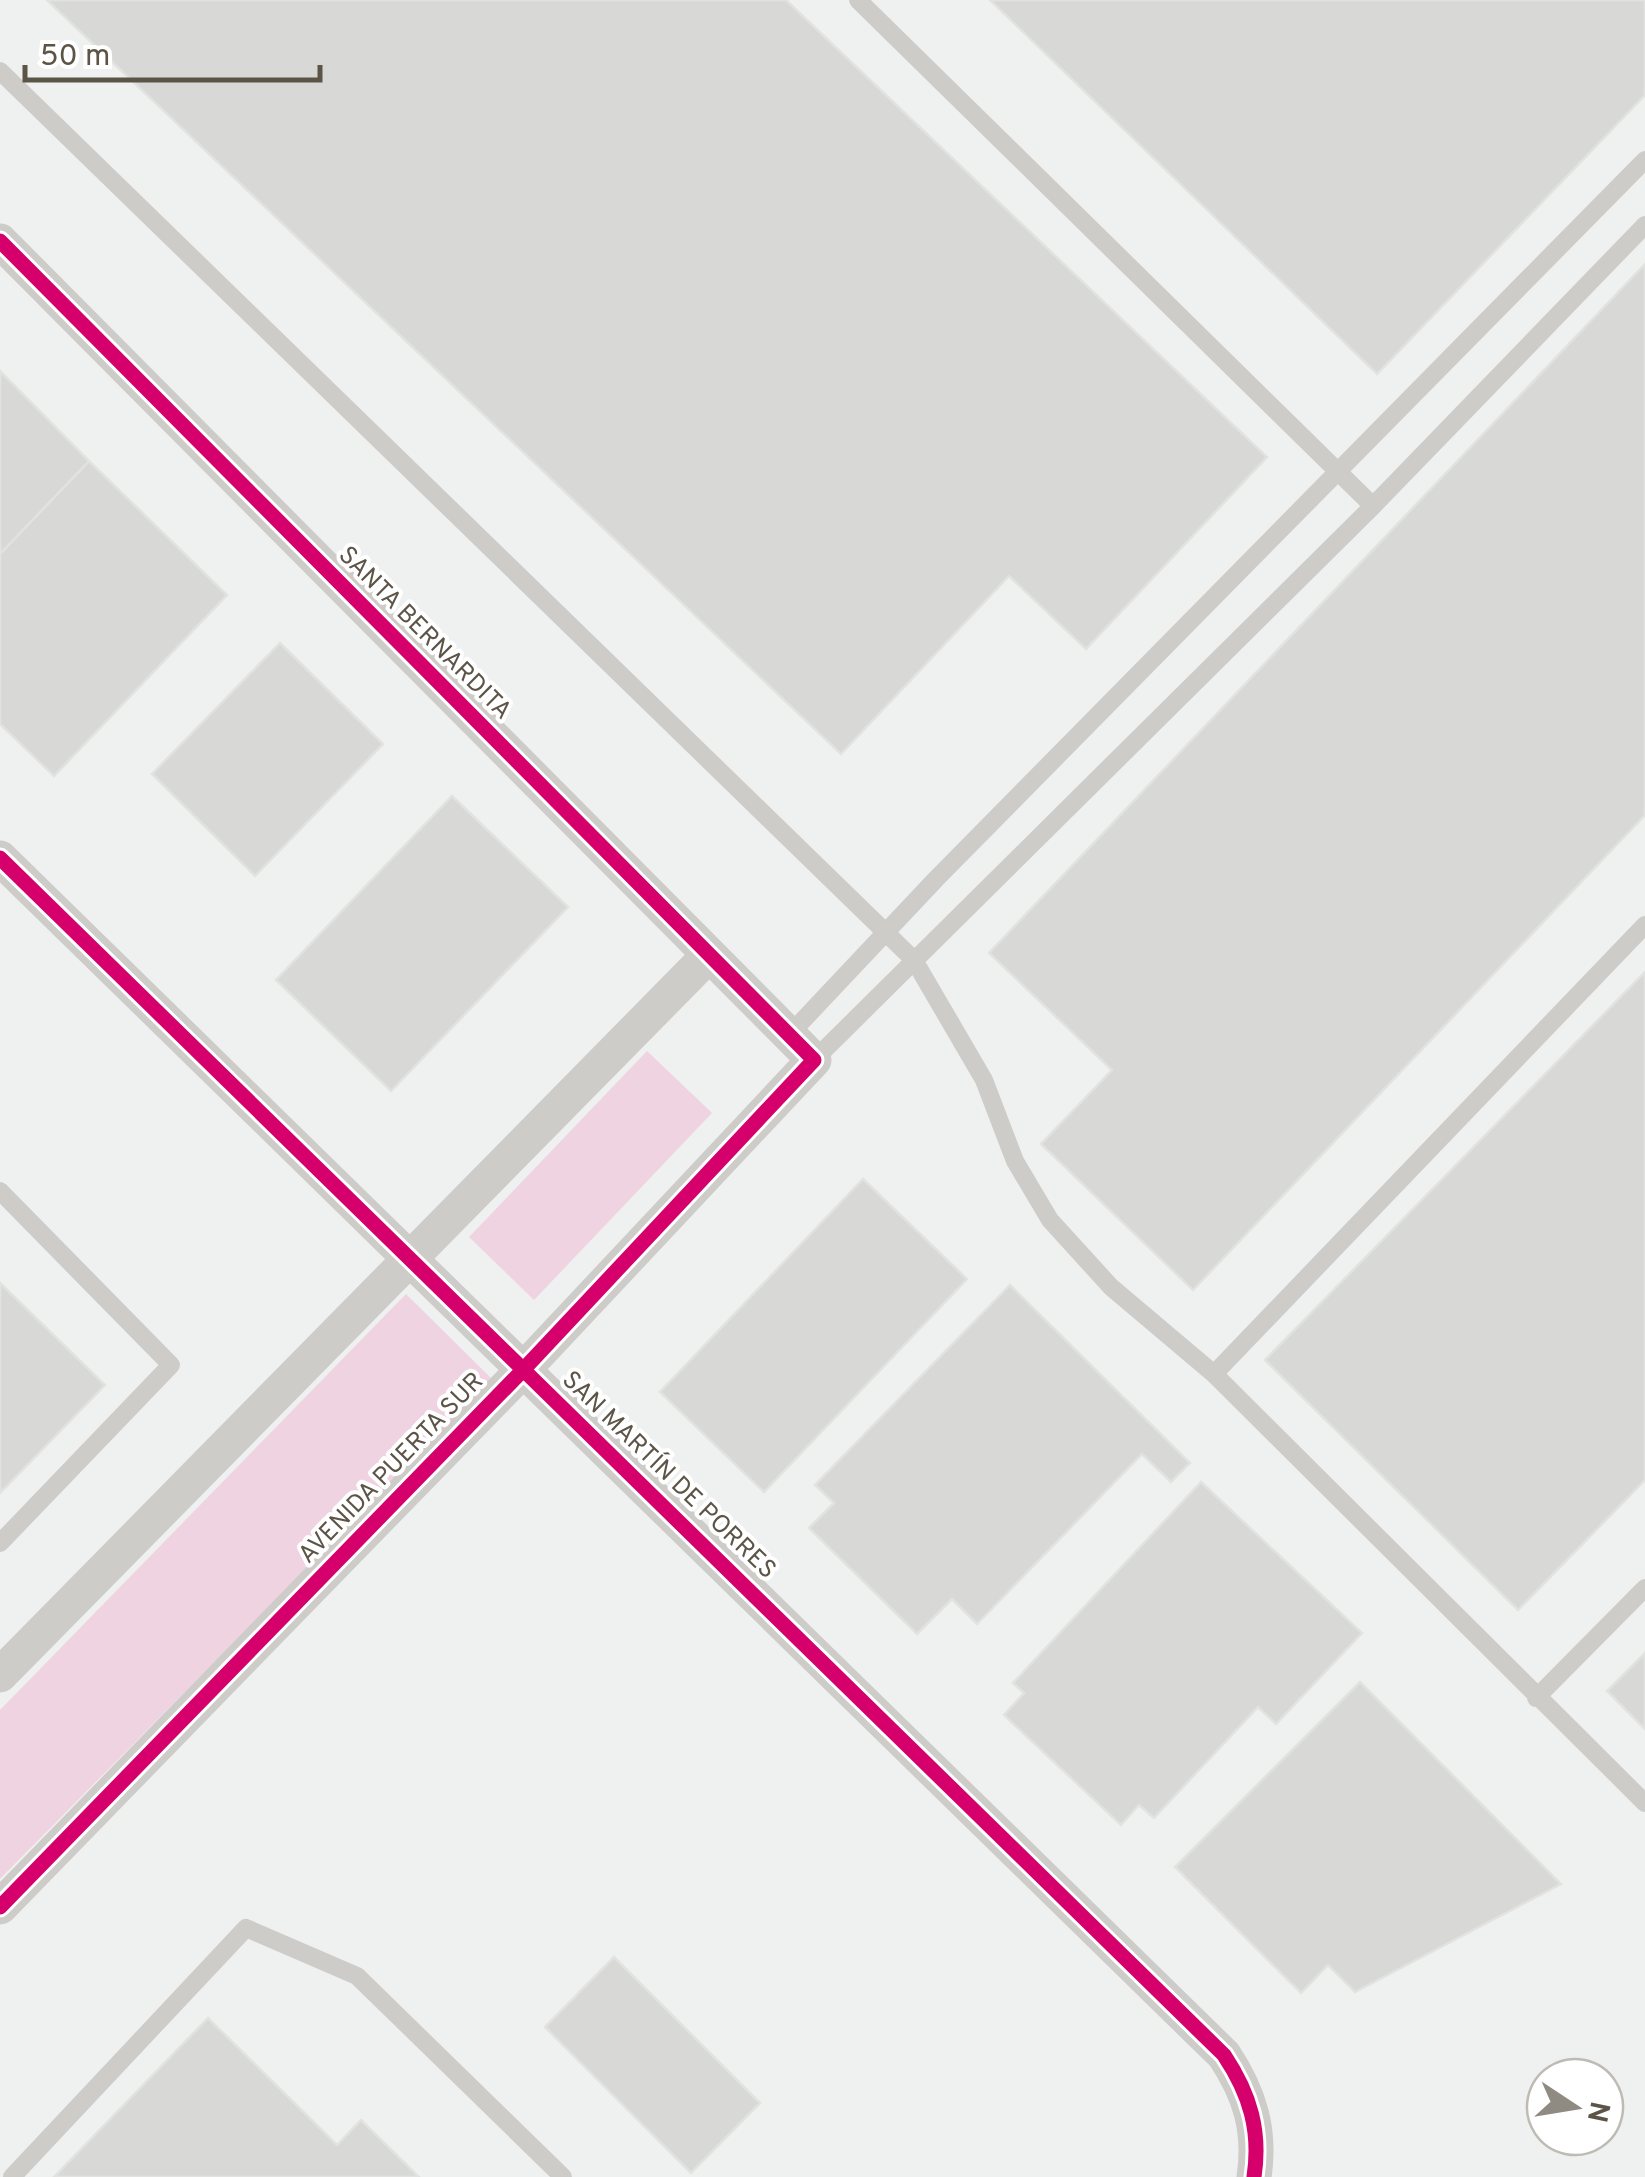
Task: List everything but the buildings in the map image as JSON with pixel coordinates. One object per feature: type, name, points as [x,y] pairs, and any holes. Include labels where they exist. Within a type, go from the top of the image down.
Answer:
[{"type":"street","name":"SANTA BERNARDITA","points":[[0,242],[814,1060]]},
{"type":"street","name":"SAN MARTÍN DE PORRES","points":[[0,858],[1224,2055],[1250,2102],[1256,2166]]},
{"type":"street","points":[[0,1675],[708,956]]},
{"type":"street","name":"AVENIDA PUERTA SUR","points":[[0,1907],[523,1370],[814,1060]]},
{"type":"lane","points":[[858,0],[1373,506]]},
{"type":"lane","points":[[0,71],[914,960],[984,1080],[1015,1161],[1050,1220],[1111,1287],[1214,1374],[1645,1803]]},
{"type":"lane","points":[[789,1035],[1645,160]]},
{"type":"lane","points":[[814,1060],[1373,506],[1645,225]]},
{"type":"lane","points":[[1214,1374],[1645,924]]},
{"type":"lane","points":[[0,1191],[171,1365],[0,1543]]},
{"type":"lane","points":[[1536,1698],[1645,1588]]},
{"type":"lane","points":[[12,2177],[246,1928],[357,1976],[563,2177]]},
{"type":"shaded area","points":[[647,1051],[712,1113],[534,1300],[469,1237]]},
{"type":"shaded area","points":[[406,1294],[493,1380],[0,1879],[0,1710]]},
{"type":"cycle path","points":[[0,241],[814,1060],[523,1370],[0,1907]]},
{"type":"cycle path","points":[[0,858],[1224,2055],[1241,2084],[1251,2113],[1256,2144],[1254,2177]]}]
